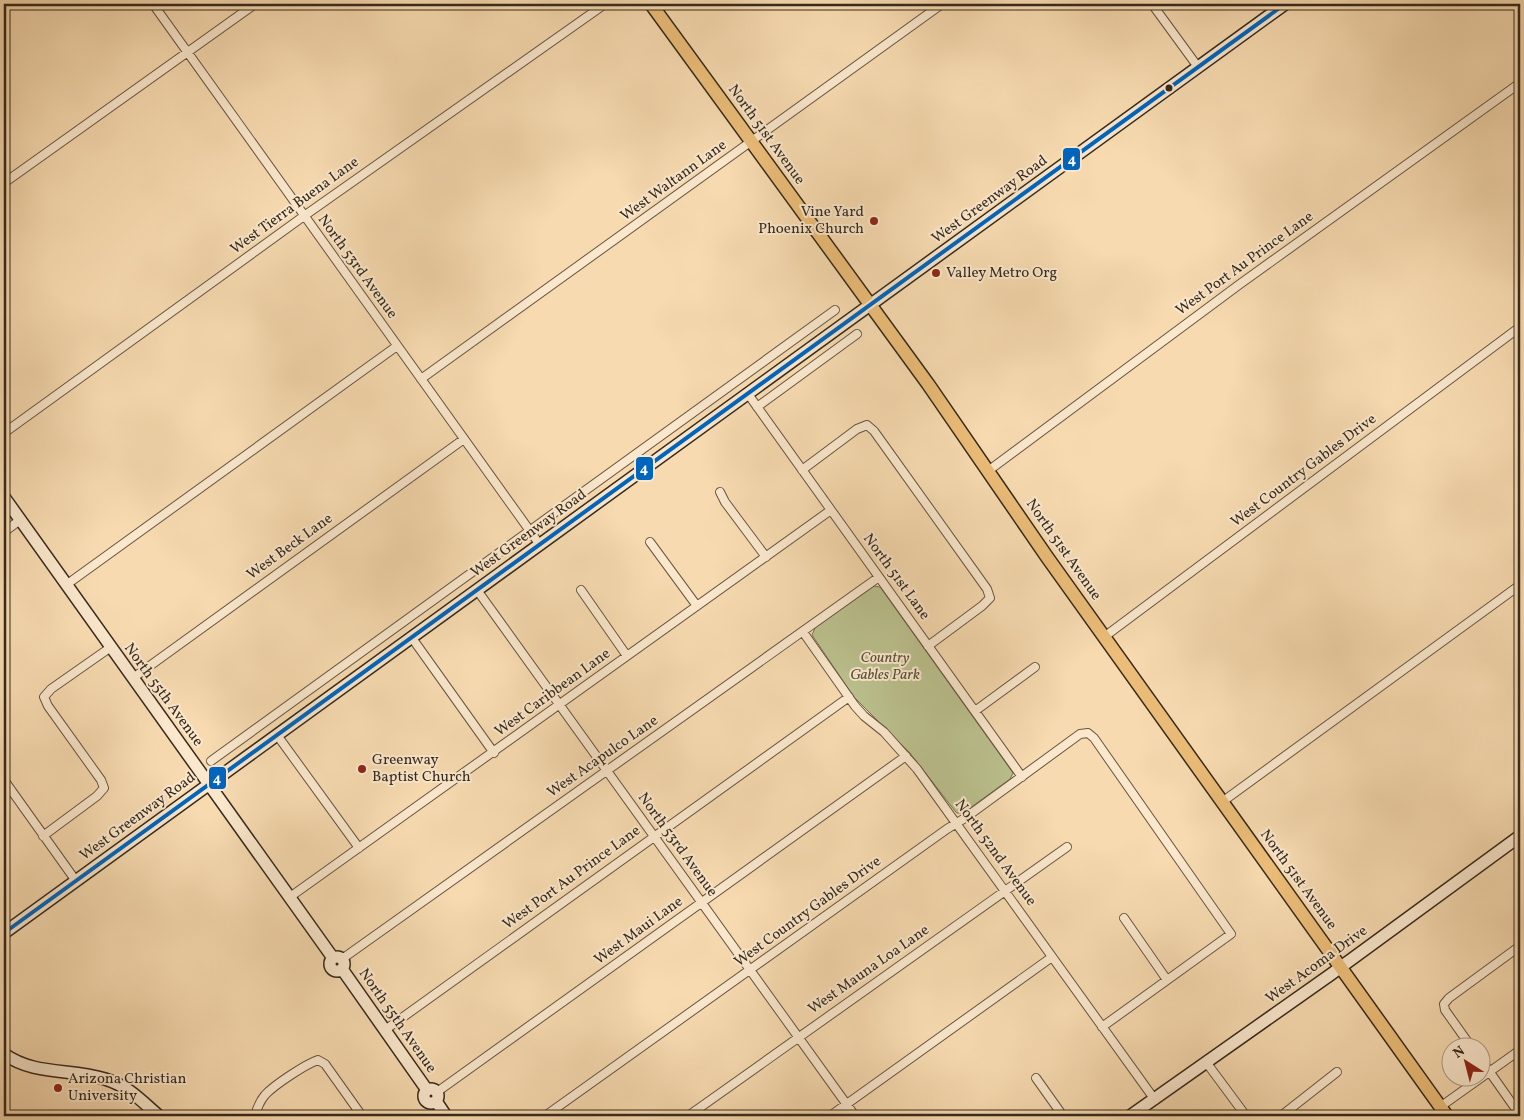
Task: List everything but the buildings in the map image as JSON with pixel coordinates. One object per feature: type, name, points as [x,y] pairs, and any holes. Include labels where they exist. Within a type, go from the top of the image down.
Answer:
[{"type":"main road","name":"North 51st Avenue","points":[[651,4],[871,305],[1047,557],[1443,1112]]},
{"type":"main road","name":"West Greenway Road","points":[[4,933],[1285,4]]},
{"type":"main road","name":"North 55th Avenue","points":[[4,497],[290,897],[339,962],[384,1030],[433,1094],[446,1116]]},
{"type":"main road","name":"West Acoma Drive","points":[[1130,1116],[1155,1100],[1520,836]]},
{"type":"main road","points":[[4,1054],[32,1068],[106,1079],[135,1094],[158,1116]]},
{"type":"street","name":"North 53rd Avenue","points":[[153,4],[540,545]]},
{"type":"street","points":[[4,183],[255,4]]},
{"type":"street","name":"West Tierra Buena Lane","points":[[4,433],[304,216],[605,4]]},
{"type":"street","name":"West Waltann Lane","points":[[421,379],[942,4]]},
{"type":"street","points":[[1152,4],[1198,67]]},
{"type":"street","name":"West Port Au Prince Lane","points":[[988,471],[1240,284],[1520,83]]},
{"type":"street","name":"West Greenway Road","points":[[211,761],[834,310]]},
{"type":"street","name":"West Country Gables Drive","points":[[1104,637],[1520,327]]},
{"type":"street","points":[[757,407],[857,334]]},
{"type":"street","points":[[66,585],[398,346]]},
{"type":"street","name":"North 51st Lane","points":[[748,394],[1022,777]]},
{"type":"street","points":[[702,406],[712,420]]},
{"type":"street","points":[[802,470],[857,429],[867,425],[874,431],[987,589],[990,598],[928,646]]},
{"type":"street","name":"West Beck Lane","points":[[133,678],[464,439]]},
{"type":"street","points":[[720,492],[725,502],[766,557]]},
{"type":"street","name":"West Caribbean Lane","points":[[290,897],[494,753],[559,704],[831,510]]},
{"type":"street","points":[[4,532],[20,520]]},
{"type":"street","points":[[650,542],[697,606]]},
{"type":"street","name":"West Acapulco Lane","points":[[339,962],[879,576]]},
{"type":"street","points":[[1222,802],[1520,585]]},
{"type":"street","name":"North 53rd Avenue","points":[[477,590],[855,1116]]},
{"type":"street","points":[[581,590],[627,656]]},
{"type":"street","name":"North 52nd Avenue","points":[[803,632],[864,716],[884,732],[906,756],[1006,890],[1155,1100]]},
{"type":"street","points":[[412,638],[494,753]]},
{"type":"street","points":[[43,836],[97,796],[104,788],[101,780],[48,706],[44,697],[51,689],[111,647]]},
{"type":"street","points":[[353,659],[363,673]]},
{"type":"street","points":[[975,711],[1035,667]]},
{"type":"street","name":"West Port Au Prince Lane","points":[[384,1030],[849,697]]},
{"type":"street","name":"West Country Gables Drive","points":[[545,1116],[554,1114],[750,970],[1080,734],[1088,733],[1094,738],[1232,934],[1167,980]]},
{"type":"street","points":[[277,735],[359,848]]},
{"type":"street","name":"West Maui Lane","points":[[433,1094],[906,756]]},
{"type":"street","points":[[4,780],[76,881]]},
{"type":"street","name":"West Mauna Loa Lane","points":[[688,1116],[1067,847]]},
{"type":"street","points":[[1102,1027],[1167,980],[1124,918]]},
{"type":"street","points":[[1465,1038],[1445,1010],[1444,1004],[1449,998],[1520,946]]},
{"type":"street","points":[[830,1116],[1052,957]]},
{"type":"street","points":[[1492,1070],[1520,1050]]},
{"type":"street","points":[[255,1116],[257,1107],[266,1094],[309,1063],[318,1060],[325,1064],[362,1116]]},
{"type":"street","points":[[1206,1062],[1246,1116]]},
{"type":"street","points":[[1281,1116],[1337,1072]]},
{"type":"street","points":[[1492,1076],[1520,1115]]},
{"type":"street","points":[[1036,1078],[1063,1116]]},
{"type":"street","points":[[1443,1112],[1471,1088]]},
{"type":"green space","name":"Country Gables Park","points":[[874,586],[880,587],[1013,773],[1010,779],[963,813],[955,811],[910,753],[854,697],[812,635],[815,628]]},
{"type":"transit line","name":"4","points":[[4,933],[1285,4]]},
{"type":"place","name":"Vine Yard Phoenix Church","points":[[874,221]]},
{"type":"place","name":"Valley Metro Org","points":[[936,273]]},
{"type":"place","name":"Greenway Baptist Church","points":[[362,769]]},
{"type":"place","name":"Arizona Christian University","points":[[58,1088]]}]
